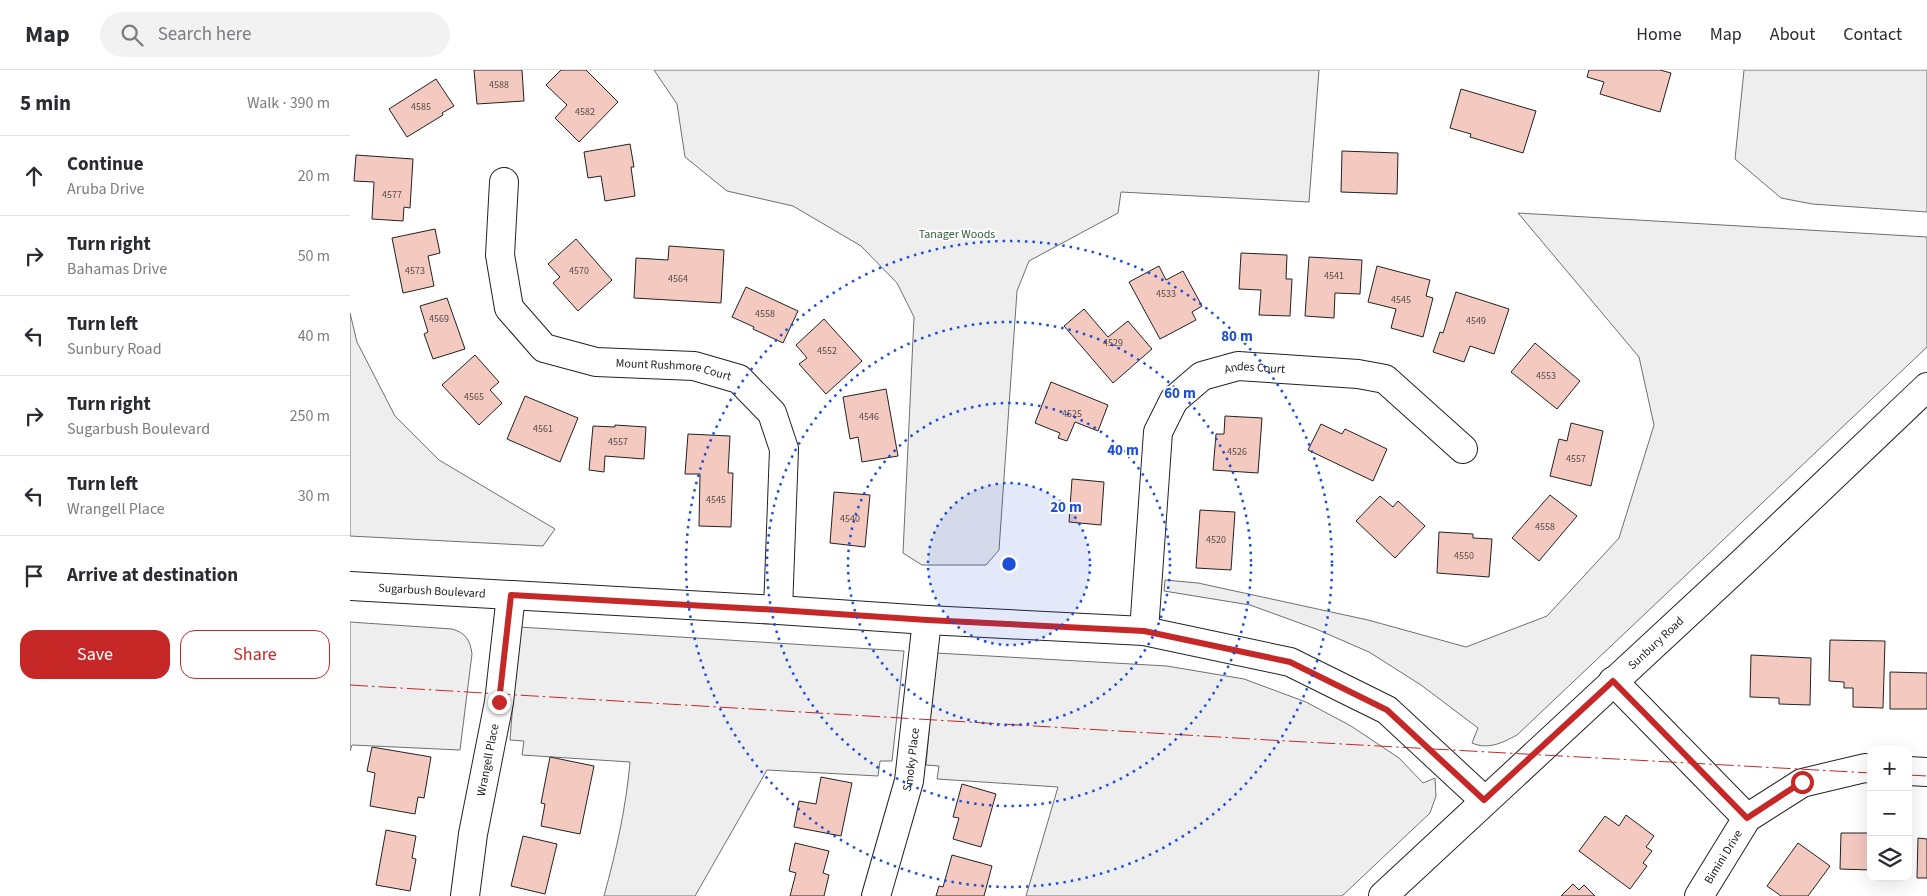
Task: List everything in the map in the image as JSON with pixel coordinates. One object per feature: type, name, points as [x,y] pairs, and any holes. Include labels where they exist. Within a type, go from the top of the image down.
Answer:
[{"type":"street","name":"Mount Rushmore Court","points":[[504,182],[500,255],[509,308],[544,348],[596,362],[694,366],[739,380],[772,413],[784,449],[778,610]]},
{"type":"street","name":"Andes Court","points":[[1144,631],[1158,432],[1174,400],[1202,376],[1238,366],[1358,374],[1385,380],[1463,449]]},
{"type":"street","name":"Sunbury Road","points":[[1383,896],[1927,388]]},
{"type":"street","name":"Sugarbush Boulevard","points":[[350,586],[1144,631],[1290,662],[1317,675],[1387,710],[1484,800]]},
{"type":"street","name":"Wrangell Place","points":[[464,896],[473,834],[499,702],[511,595]]},
{"type":"street","name":"Smoky Place","points":[[876,896],[909,781],[927,620]]},
{"type":"street","points":[[1613,681],[1747,818],[1802,782],[1867,768]]},
{"type":"street","points":[[1912,771],[1927,772]]},
{"type":"street","name":"Bimini Drive","points":[[1699,896],[1747,818]]},
{"type":"green space","name":"Tanager Woods","points":[[654,70],[1319,70],[1309,202],[1121,192],[1118,213],[1029,261],[1017,291],[999,550],[986,565],[922,565],[903,553],[914,317],[897,283],[861,246],[793,206],[727,191],[685,157],[677,104]]},
{"type":"green space","points":[[1744,70],[1927,70],[1927,212],[1812,204],[1781,198],[1735,159]]},
{"type":"green space","points":[[1518,213],[1927,237],[1927,347],[1517,735],[1500,743],[1484,746],[1472,743],[1478,728],[1421,685],[1369,652],[1316,629],[1250,605],[1164,591],[1165,580],[1198,583],[1368,620],[1466,647],[1547,616],[1619,538],[1654,425],[1639,357]]},
{"type":"green space","points":[[350,313],[357,342],[395,416],[439,460],[555,529],[543,546],[350,536]]},
{"type":"green space","points":[[350,622],[452,629],[464,635],[470,645],[472,654],[460,750],[352,745],[350,751]]},
{"type":"green space","points":[[519,627],[904,651],[892,761],[880,761],[878,776],[767,770],[695,896],[604,896],[620,830],[630,762],[522,755],[524,741],[510,740]]},
{"type":"green space","points":[[936,653],[1167,666],[1244,679],[1306,702],[1351,726],[1399,758],[1423,783],[1435,778],[1436,796],[1430,813],[1342,896],[1026,896],[1058,787],[937,779],[939,766],[926,765]]},
{"type":"building","points":[[474,70],[522,70],[524,101],[477,104]]},
{"type":"building","points":[[561,70],[586,70],[618,102],[579,142],[555,118],[567,105],[546,85]]},
{"type":"building","points":[[1589,70],[1660,70],[1671,73],[1660,112],[1600,94],[1604,82],[1587,77]]},
{"type":"building","points":[[436,79],[454,106],[407,137],[389,109]]},
{"type":"building","points":[[1461,89],[1536,111],[1523,153],[1470,137],[1471,134],[1450,128]]},
{"type":"building","points":[[630,144],[634,167],[631,167],[635,196],[605,201],[601,176],[588,178],[584,152]]},
{"type":"building","points":[[1342,151],[1398,153],[1397,194],[1341,192]]},
{"type":"building","points":[[356,155],[413,159],[410,208],[404,207],[403,221],[372,219],[374,182],[354,181]]},
{"type":"building","points":[[435,229],[440,253],[428,256],[434,286],[403,293],[392,238]]},
{"type":"building","points":[[576,239],[612,280],[578,311],[553,283],[560,277],[548,264]]},
{"type":"building","points":[[669,246],[724,250],[721,303],[634,298],[636,258],[668,260]]},
{"type":"building","points":[[1241,253],[1287,255],[1286,279],[1292,279],[1290,316],[1259,315],[1261,290],[1239,289]]},
{"type":"building","points":[[1309,257],[1362,260],[1360,294],[1335,293],[1334,318],[1305,316]]},
{"type":"building","points":[[1159,266],[1166,280],[1183,271],[1202,306],[1192,312],[1196,320],[1160,339],[1129,282]]},
{"type":"building","points":[[1377,266],[1430,280],[1426,296],[1433,298],[1423,337],[1391,328],[1396,309],[1368,302]]},
{"type":"building","points":[[746,287],[798,311],[783,343],[732,317]]},
{"type":"building","points":[[1456,292],[1509,309],[1494,354],[1470,346],[1464,362],[1433,352],[1440,332],[1443,333]]},
{"type":"building","points":[[447,298],[465,349],[433,359],[424,334],[428,332],[420,306]]},
{"type":"building","points":[[1084,309],[1108,337],[1128,321],[1152,349],[1113,383],[1064,326]]},
{"type":"building","points":[[824,319],[862,361],[826,394],[799,364],[807,358],[796,345]]},
{"type":"building","points":[[1535,343],[1580,381],[1557,409],[1511,372]]},
{"type":"building","points":[[475,355],[499,382],[490,390],[502,403],[479,425],[442,385]]},
{"type":"building","points":[[1051,382],[1108,405],[1098,431],[1075,422],[1067,441],[1058,438],[1060,433],[1035,423]]},
{"type":"building","points":[[886,389],[898,456],[862,462],[858,437],[850,439],[843,397]]},
{"type":"building","points":[[525,396],[578,418],[560,462],[507,439]]},
{"type":"building","points":[[1225,416],[1262,418],[1258,473],[1213,470],[1216,434],[1224,434]]},
{"type":"building","points":[[1571,423],[1603,431],[1591,486],[1550,476],[1559,439],[1567,441]]},
{"type":"building","points":[[1321,424],[1342,434],[1345,429],[1387,449],[1373,481],[1308,450]]},
{"type":"building","points":[[615,425],[646,427],[644,459],[605,456],[604,472],[589,470],[593,426],[615,427]]},
{"type":"building","points":[[688,434],[730,436],[728,473],[733,473],[731,527],[699,526],[700,474],[685,474]]},
{"type":"building","points":[[1072,479],[1104,482],[1101,525],[1069,522]]},
{"type":"building","points":[[834,492],[870,495],[865,547],[830,543]]},
{"type":"building","points":[[1550,495],[1577,516],[1539,561],[1512,538]]},
{"type":"building","points":[[1380,496],[1393,507],[1398,501],[1425,526],[1395,558],[1356,521]]},
{"type":"building","points":[[1200,510],[1235,512],[1231,570],[1196,568]]},
{"type":"building","points":[[1439,532],[1473,534],[1473,538],[1492,539],[1489,577],[1437,573]]},
{"type":"building","points":[[1830,640],[1885,641],[1883,708],[1853,707],[1853,688],[1844,688],[1844,682],[1829,681]]},
{"type":"building","points":[[1751,655],[1811,658],[1810,705],[1779,704],[1779,698],[1750,697]]},
{"type":"building","points":[[1890,672],[1927,673],[1927,709],[1890,709]]},
{"type":"building","points":[[372,747],[431,757],[424,798],[418,797],[415,814],[370,806],[375,773],[367,771]]},
{"type":"building","points":[[550,757],[594,766],[580,834],[541,826],[545,804],[541,803]]},
{"type":"building","points":[[821,777],[852,783],[841,836],[794,827],[799,801],[816,804]]},
{"type":"building","points":[[962,784],[996,794],[981,847],[953,839],[959,818],[953,817]]},
{"type":"building","points":[[1626,815],[1654,836],[1646,847],[1652,851],[1643,863],[1647,866],[1630,889],[1579,851],[1605,816],[1619,826]]},
{"type":"building","points":[[386,830],[416,836],[412,858],[416,859],[410,891],[376,885]]},
{"type":"building","points":[[1841,833],[1867,833],[1867,870],[1840,869]]},
{"type":"building","points":[[523,836],[557,844],[545,894],[511,886]]},
{"type":"building","points":[[1918,838],[1927,839],[1927,878],[1917,878]]},
{"type":"building","points":[[795,843],[829,851],[823,873],[829,875],[824,896],[790,896],[796,873],[789,871]]},
{"type":"building","points":[[1798,843],[1830,866],[1808,896],[1781,896],[1767,886]]},
{"type":"building","points":[[952,855],[992,866],[984,896],[936,896],[939,886],[943,887]]},
{"type":"building","points":[[1573,884],[1579,890],[1584,885],[1595,896],[1561,896]]},
{"type":"power","points":[[350,685],[1269,740],[1867,773]]},
{"type":"power","points":[[1912,775],[1927,776]]},
{"type":"route","points":[[499,702],[511,595],[1144,631],[1290,662],[1387,710],[1484,800],[1613,681],[1747,818],[1802,782]]}]
